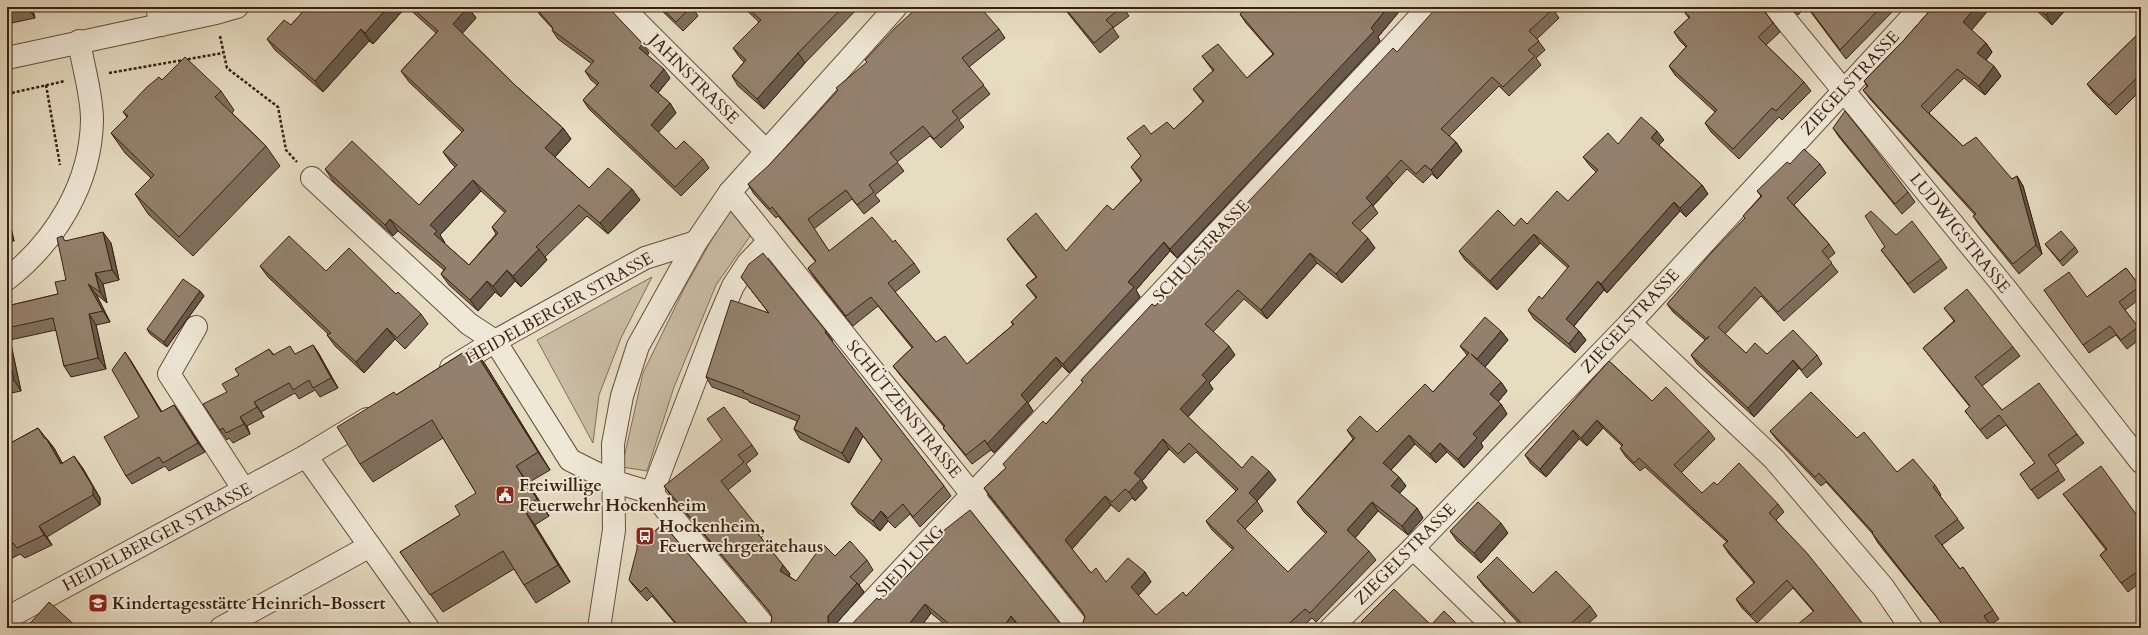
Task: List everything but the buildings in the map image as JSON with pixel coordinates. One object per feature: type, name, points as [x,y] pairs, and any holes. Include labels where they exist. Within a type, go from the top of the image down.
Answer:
[{"type":"street","points":[[7,58],[79,42],[159,16],[216,13],[238,7]]},
{"type":"street","name":"JAHNSTRASSE","points":[[622,7],[765,150]]},
{"type":"street","points":[[599,628],[614,530],[612,481],[613,444],[622,396],[638,346],[696,242],[730,192],[765,150],[896,7]]},
{"type":"street","name":"SCHULSTRASSE","points":[[973,495],[1429,7]]},
{"type":"street","name":"LUDWIGSTRASSE","points":[[1775,7],[2006,289],[2141,462]]},
{"type":"street","name":"ZIEGELSTRASSE","points":[[1331,628],[1413,548],[1630,323],[1921,7]]},
{"type":"street","points":[[7,279],[28,261],[46,241],[62,219],[76,195],[84,172],[92,126],[90,92],[85,77],[79,42]]},
{"type":"street","points":[[312,178],[469,324],[495,341],[570,460],[612,481],[652,493],[766,628]]},
{"type":"street","name":"SCHÜTZENSTRASSE","points":[[730,192],[1078,628]]},
{"type":"street","points":[[652,493],[715,328],[733,286],[748,263],[770,241]]},
{"type":"street","name":"HEIDELBERGER STRASSE","points":[[434,378],[495,341],[645,258],[696,242]]},
{"type":"street","points":[[1630,323],[1774,459],[1883,587],[1911,628]]},
{"type":"street","points":[[196,327],[169,374],[244,490]]},
{"type":"street","name":"HEIDELBERGER STRASSE","points":[[7,618],[306,456],[387,407]]},
{"type":"street","points":[[306,456],[428,628]]},
{"type":"street","name":"SIEDLUNG","points":[[847,628],[973,495]]},
{"type":"street","points":[[221,628],[370,546]]},
{"type":"street","points":[[1413,548],[1495,628]]},
{"type":"path","points":[[216,13],[223,53],[228,68],[278,107],[286,150],[312,178]]},
{"type":"path","points":[[7,94],[85,77],[223,53]]},
{"type":"path","points":[[46,85],[61,170]]},
{"type":"shaded area","points":[[729,209],[751,235],[716,285],[674,387],[647,471],[622,467],[643,373],[685,287]]},
{"type":"shaded area","points":[[652,277],[621,338],[599,395],[593,443],[537,340]]},
{"type":"place","name":"Freiwillige Feuerwehr Hockenheim","points":[[505,495]]},
{"type":"place","name":"Hockenheim, Feuerwehrgerätehaus","points":[[645,536]]},
{"type":"place","name":"Kindertagesstätte Heinrich-Bossert","points":[[98,603]]}]
